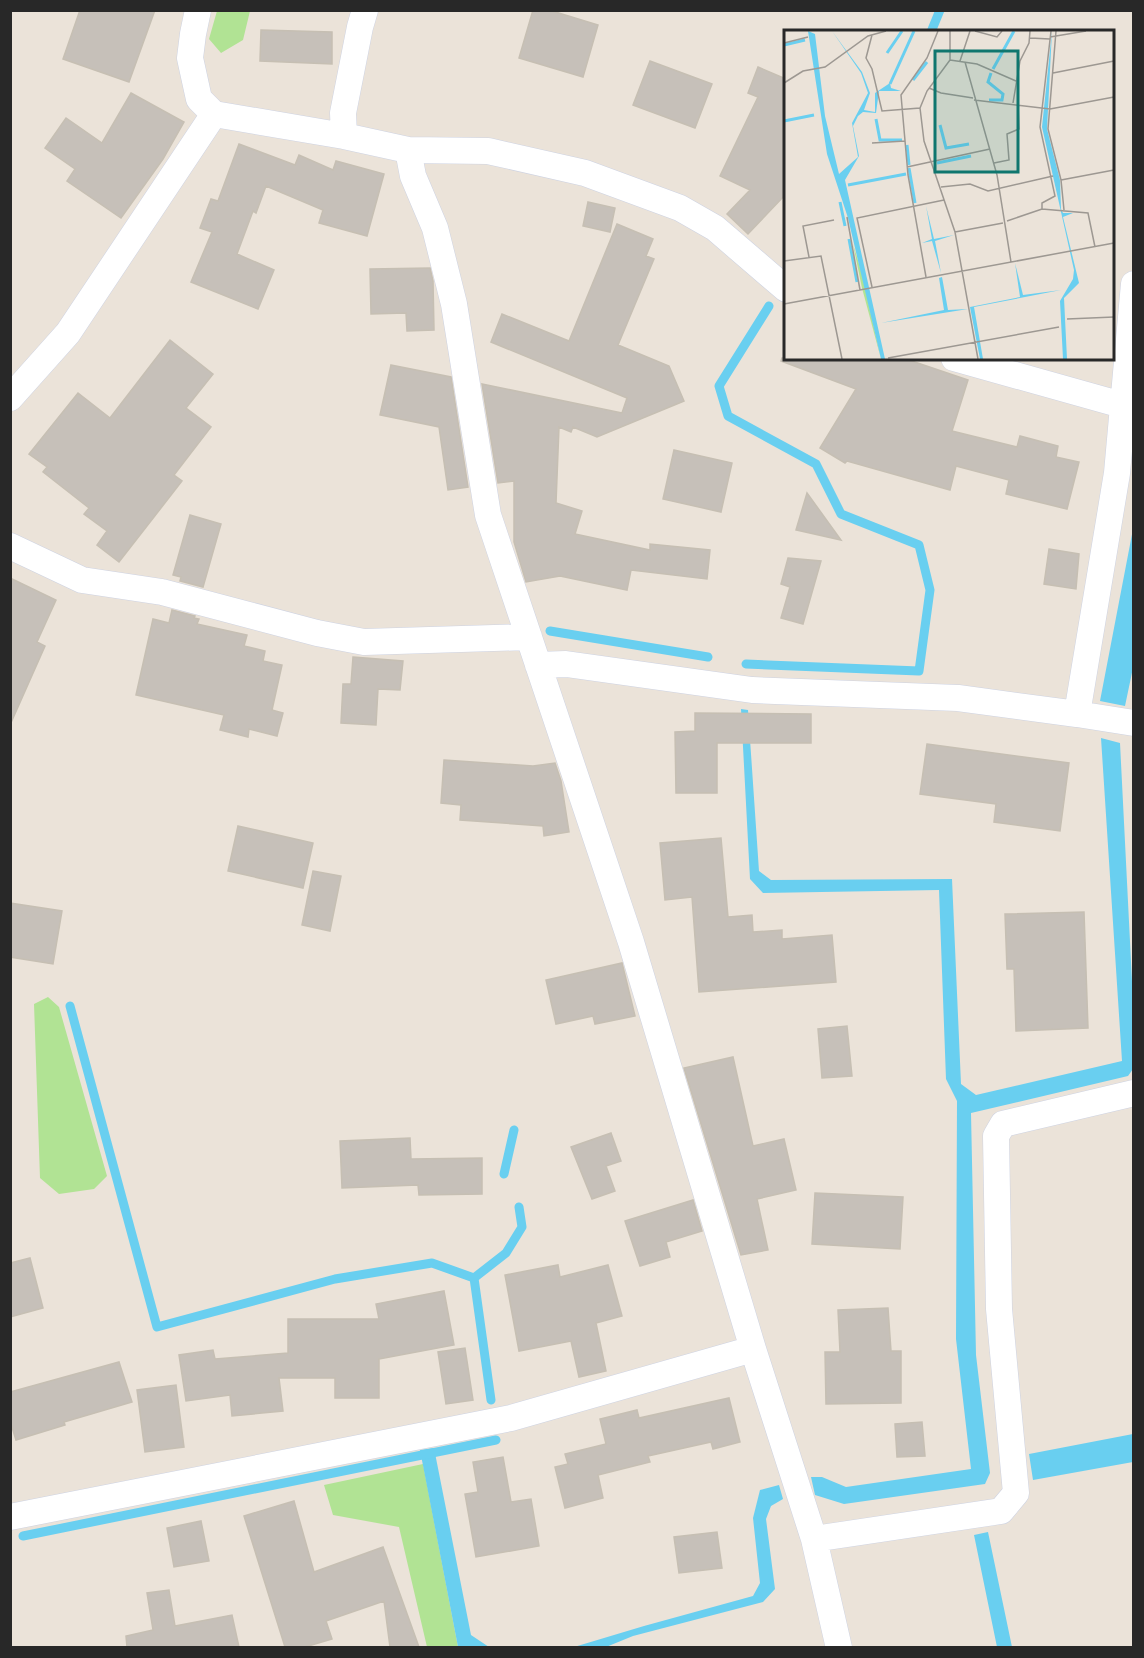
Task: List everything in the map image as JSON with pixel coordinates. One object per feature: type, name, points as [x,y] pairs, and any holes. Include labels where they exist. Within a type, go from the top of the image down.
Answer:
[{"type":"street","points":[[198,10],[190,58],[199,99],[214,114],[344,136],[408,150],[488,151],[585,173],[680,208],[715,228],[784,287]]},
{"type":"street","points":[[344,136],[343,113],[365,10]]},
{"type":"street","points":[[10,398],[68,333],[214,114]]},
{"type":"street","points":[[408,150],[413,176],[435,228],[454,304],[488,515],[631,942],[753,1349],[814,1539],[839,1647]]},
{"type":"street","points":[[1077,714],[1117,472],[1134,284]]},
{"type":"street","points":[[961,360],[1122,405]]},
{"type":"street","points":[[10,546],[82,580],[162,592],[317,633],[364,642],[529,637]]},
{"type":"street","points":[[538,664],[566,664],[752,690],[958,698],[1134,723]]},
{"type":"street","points":[[814,1539],[1001,1512],[1016,1493],[999,1309],[996,1136],[1003,1124],[1134,1093]]},
{"type":"street","points":[[10,1517],[511,1419],[753,1349]]},
{"type":"green space","points":[[217,11],[250,11],[243,40],[221,53],[209,39]]},
{"type":"green space","points":[[48,997],[59,1007],[107,1176],[94,1189],[59,1194],[40,1178],[34,1004]]},
{"type":"green space","points":[[423,1464],[458,1647],[427,1647],[399,1527],[333,1515],[324,1485]]},
{"type":"water","points":[[1133,529],[1134,663],[1125,706],[1100,701]]},
{"type":"water","points":[[741,709],[748,710],[759,871],[771,880],[952,879],[961,1084],[976,1095],[1122,1061],[1101,738],[1120,743],[1133,1001],[1133,1069],[1128,1076],[971,1113],[976,1355],[990,1473],[985,1484],[844,1504],[815,1495],[811,1477],[822,1477],[846,1487],[971,1469],[956,1339],[957,1101],[946,1079],[939,890],[763,893],[750,879]]},
{"type":"water","points":[[1133,1434],[1133,1462],[1033,1480],[1029,1454]]},
{"type":"water","points":[[434,1448],[471,1635],[489,1647],[458,1647],[420,1450]]},
{"type":"water","points":[[779,1485],[783,1499],[771,1506],[766,1519],[775,1589],[763,1602],[633,1636],[606,1647],[574,1647],[753,1596],[760,1583],[753,1518],[760,1490]]},
{"type":"water","points":[[988,1532],[1012,1647],[997,1647],[974,1535]]},
{"type":"building","points":[[80,10],[155,10],[129,82],[63,59]]},
{"type":"building","points":[[533,10],[549,10],[598,25],[583,77],[519,58]]},
{"type":"building","points":[[261,30],[332,32],[332,64],[260,61]]},
{"type":"building","points":[[650,61],[712,84],[695,128],[633,105]]},
{"type":"building","points":[[758,67],[784,78],[784,196],[748,234],[727,214],[750,190],[720,176],[758,97],[748,93]]},
{"type":"building","points":[[131,93],[184,122],[163,159],[121,218],[67,181],[75,169],[45,148],[66,118],[102,143]]},
{"type":"building","points":[[239,144],[295,165],[299,155],[333,170],[336,161],[384,174],[367,236],[319,223],[323,210],[266,186],[256,213],[253,211],[237,254],[274,270],[258,309],[191,282],[212,232],[200,228],[211,199],[218,201]]},
{"type":"building","points":[[588,202],[615,208],[610,232],[583,226]]},
{"type":"building","points":[[617,224],[653,239],[646,256],[654,259],[618,345],[669,366],[684,401],[597,437],[573,427],[571,432],[559,427],[556,503],[582,511],[575,534],[650,550],[650,544],[710,550],[707,579],[631,570],[627,590],[560,576],[526,582],[514,542],[514,481],[498,483],[482,384],[622,413],[627,398],[491,342],[502,314],[569,341]]},
{"type":"building","points":[[430,268],[433,281],[434,330],[407,331],[406,313],[371,314],[370,269]]},
{"type":"building","points":[[170,340],[213,374],[186,408],[211,427],[174,475],[182,481],[119,562],[97,545],[107,531],[84,514],[89,508],[43,472],[47,467],[29,454],[78,393],[110,418]]},
{"type":"building","points":[[782,358],[784,360],[909,360],[968,380],[952,431],[1017,447],[1020,436],[1058,446],[1056,457],[1079,462],[1067,509],[1006,494],[1009,480],[956,466],[950,490],[847,461],[845,463],[820,448],[856,389],[781,361]]},
{"type":"building","points":[[391,365],[451,377],[468,487],[448,490],[439,427],[380,415]]},
{"type":"building","points":[[674,450],[732,463],[721,512],[663,499]]},
{"type":"building","points":[[807,493],[841,540],[796,530]]},
{"type":"building","points":[[190,515],[221,524],[203,587],[180,581],[181,577],[173,575]]},
{"type":"building","points":[[1049,549],[1079,554],[1076,589],[1044,584]]},
{"type":"building","points":[[788,558],[821,561],[803,624],[781,618],[790,587],[781,584]]},
{"type":"building","points":[[10,578],[56,600],[37,642],[45,646],[10,725]]},
{"type":"building","points":[[172,610],[195,616],[194,618],[199,619],[197,624],[247,635],[244,646],[265,651],[263,661],[282,665],[272,710],[283,713],[277,736],[249,729],[248,737],[220,730],[224,715],[136,695],[153,619],[169,623]]},
{"type":"building","points":[[353,657],[403,661],[400,690],[378,689],[376,725],[341,723],[343,684],[351,684]]},
{"type":"building","points":[[695,713],[811,714],[811,743],[717,743],[717,793],[676,793],[675,732],[695,731]]},
{"type":"building","points":[[927,744],[1069,763],[1060,831],[994,822],[996,804],[920,794]]},
{"type":"building","points":[[444,760],[533,766],[555,763],[561,781],[569,832],[544,836],[543,826],[460,820],[461,805],[441,803]]},
{"type":"building","points":[[238,826],[313,843],[303,888],[228,871]]},
{"type":"building","points":[[721,838],[728,917],[752,915],[753,932],[782,930],[782,939],[832,935],[836,982],[699,992],[692,897],[665,900],[660,843]]},
{"type":"building","points":[[313,871],[341,876],[330,931],[302,925]]},
{"type":"building","points":[[10,903],[62,911],[53,964],[10,957]]},
{"type":"building","points":[[1084,912],[1088,1028],[1016,1031],[1014,969],[1007,969],[1005,914]]},
{"type":"building","points":[[622,963],[635,1016],[595,1024],[593,1016],[556,1024],[546,980]]},
{"type":"building","points":[[847,1026],[852,1076],[822,1078],[818,1029]]},
{"type":"building","points":[[733,1057],[753,1146],[784,1139],[796,1190],[757,1199],[768,1250],[741,1255],[684,1068]]},
{"type":"building","points":[[611,1133],[621,1161],[606,1166],[615,1191],[592,1199],[571,1147]]},
{"type":"building","points":[[410,1138],[411,1159],[482,1158],[482,1194],[419,1195],[418,1185],[342,1188],[340,1141]]},
{"type":"building","points":[[815,1193],[903,1197],[900,1249],[812,1244]]},
{"type":"building","points":[[693,1200],[702,1231],[666,1242],[670,1257],[640,1266],[625,1221]]},
{"type":"building","points":[[30,1258],[43,1308],[10,1317],[10,1263]]},
{"type":"building","points":[[558,1265],[560,1277],[608,1265],[622,1316],[596,1323],[606,1371],[579,1377],[571,1341],[519,1351],[505,1275]]},
{"type":"building","points":[[444,1291],[454,1345],[379,1359],[379,1398],[335,1398],[335,1378],[279,1378],[283,1411],[232,1416],[230,1395],[186,1401],[179,1355],[213,1350],[215,1359],[288,1353],[288,1319],[379,1319],[376,1304]]},
{"type":"building","points":[[888,1308],[891,1351],[901,1351],[901,1403],[826,1404],[825,1352],[840,1352],[838,1310]]},
{"type":"building","points":[[465,1348],[473,1400],[446,1404],[438,1352]]},
{"type":"building","points":[[119,1362],[132,1402],[64,1422],[65,1425],[16,1440],[10,1421],[10,1392]]},
{"type":"building","points":[[176,1385],[184,1447],[145,1452],[137,1390]]},
{"type":"building","points":[[729,1398],[740,1442],[713,1449],[711,1442],[648,1456],[650,1462],[598,1475],[603,1498],[565,1508],[555,1467],[568,1464],[565,1454],[606,1444],[600,1419],[637,1410],[639,1418]]},
{"type":"building","points":[[922,1422],[925,1456],[897,1457],[895,1424]]},
{"type":"building","points":[[503,1457],[511,1502],[531,1499],[539,1546],[476,1557],[465,1494],[478,1492],[473,1462]]},
{"type":"building","points":[[294,1501],[314,1572],[383,1547],[419,1647],[390,1647],[384,1601],[326,1621],[332,1639],[305,1647],[285,1647],[244,1516]]},
{"type":"building","points":[[201,1521],[209,1561],[174,1567],[167,1528]]},
{"type":"building","points":[[717,1532],[722,1568],[679,1573],[674,1537]]},
{"type":"building","points":[[169,1590],[175,1626],[232,1615],[239,1647],[127,1647],[126,1636],[153,1630],[147,1593]]},
{"type":"waterway","points":[[932,30],[940,10]]},
{"type":"waterway","points":[[746,664],[919,671],[930,590],[919,545],[841,514],[816,464],[728,416],[719,386],[769,306]]},
{"type":"waterway","points":[[550,631],[708,657]]},
{"type":"waterway","points":[[70,1006],[157,1327],[335,1279],[432,1263],[474,1278]]},
{"type":"waterway","points":[[504,1174],[514,1130]]},
{"type":"waterway","points":[[491,1400],[474,1278],[506,1253],[522,1227],[519,1207]]},
{"type":"waterway","points":[[23,1536],[496,1440]]}]
